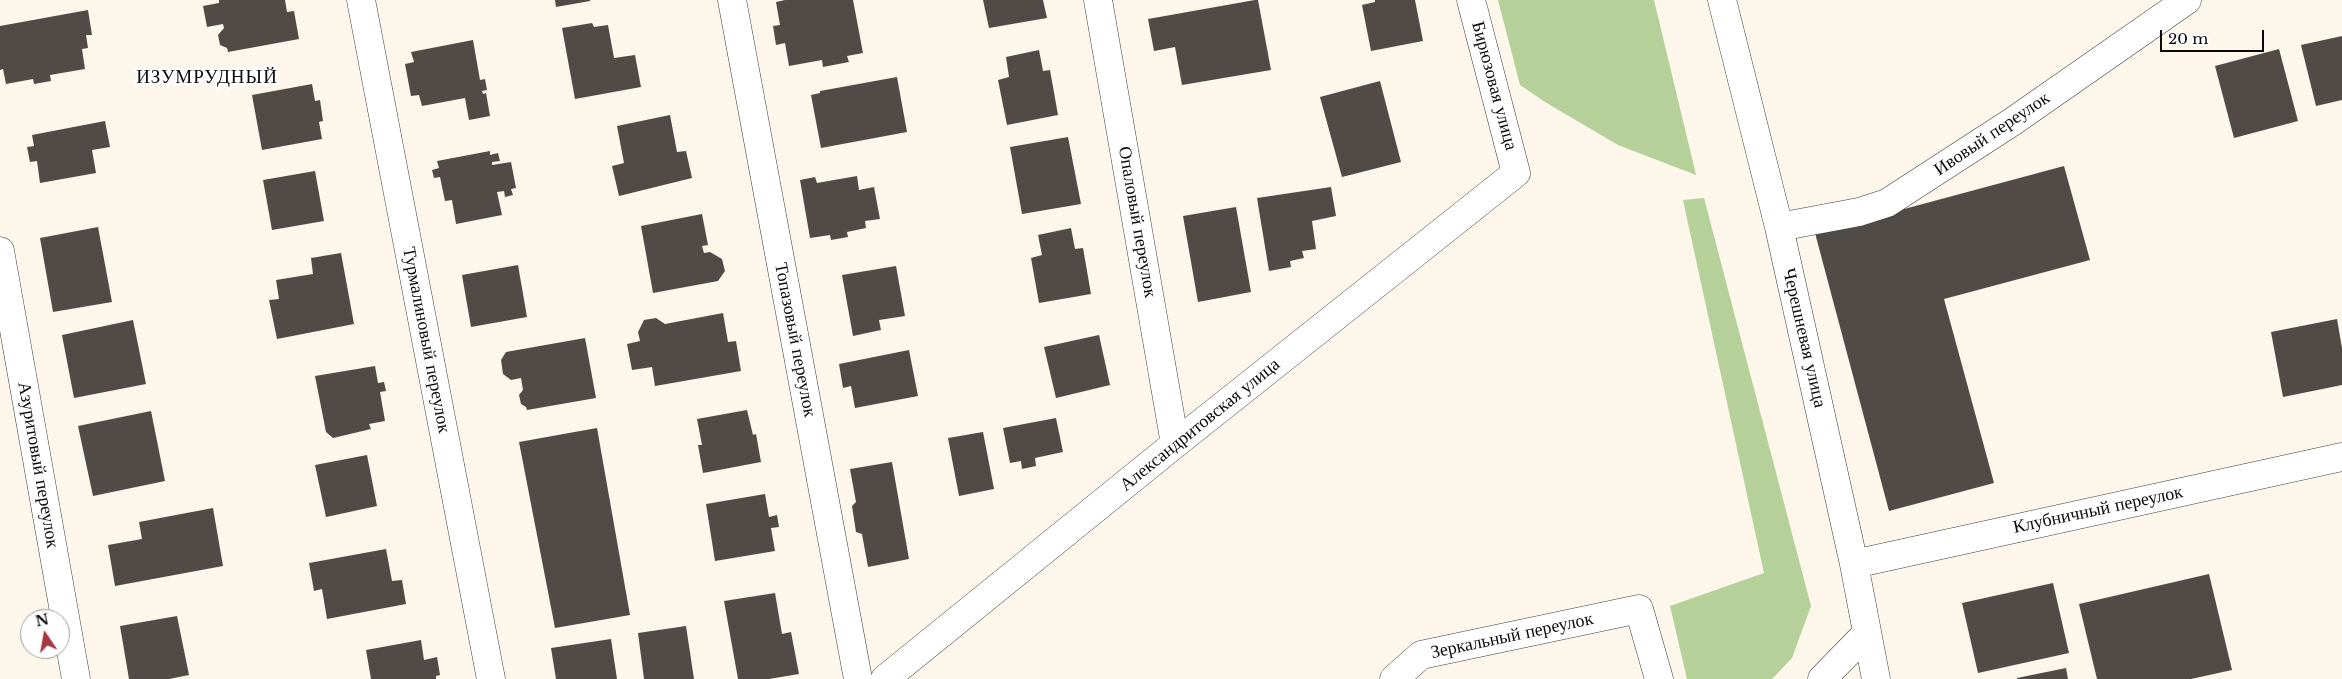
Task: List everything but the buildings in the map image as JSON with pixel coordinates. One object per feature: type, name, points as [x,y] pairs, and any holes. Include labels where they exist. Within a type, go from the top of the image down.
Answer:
[{"type":"street","name":"Турмалиновый переулок","points":[[361,0],[490,679]]},
{"type":"street","name":"Топазовый переулок","points":[[732,0],[858,679]]},
{"type":"street","name":"Опаловый переулок","points":[[1098,0],[1175,444]]},
{"type":"street","name":"Бирюзовая улица","points":[[1471,0],[1516,173]]},
{"type":"street","name":"Черешневая улица","points":[[1722,0],[1779,227],[1854,564],[1876,679]]},
{"type":"street","name":"Ивовый переулок","points":[[1779,227],[1859,212],[1887,203],[2012,122],[2187,0]]},
{"type":"street","name":"Александритовская улица","points":[[885,679],[1175,444],[1516,173]]},
{"type":"street","name":"Азуритовый переулок","points":[[0,251],[76,679]]},
{"type":"street","name":"Клубничный переулок","points":[[1854,564],[2342,457]]},
{"type":"street","name":"Зеркальный переулок","points":[[1394,679],[1420,655],[1639,609],[1659,679]]},
{"type":"street","points":[[1822,679],[1866,634]]},
{"type":"green space","points":[[1498,0],[1654,0],[1696,175],[1618,145],[1520,85]]},
{"type":"green space","points":[[1704,198],[1811,606],[1792,658],[1772,679],[1687,679],[1670,606],[1764,573],[1683,200]]},
{"type":"district","name":"ИЗУМРУДНЫЙ","points":[[207,78]]}]
